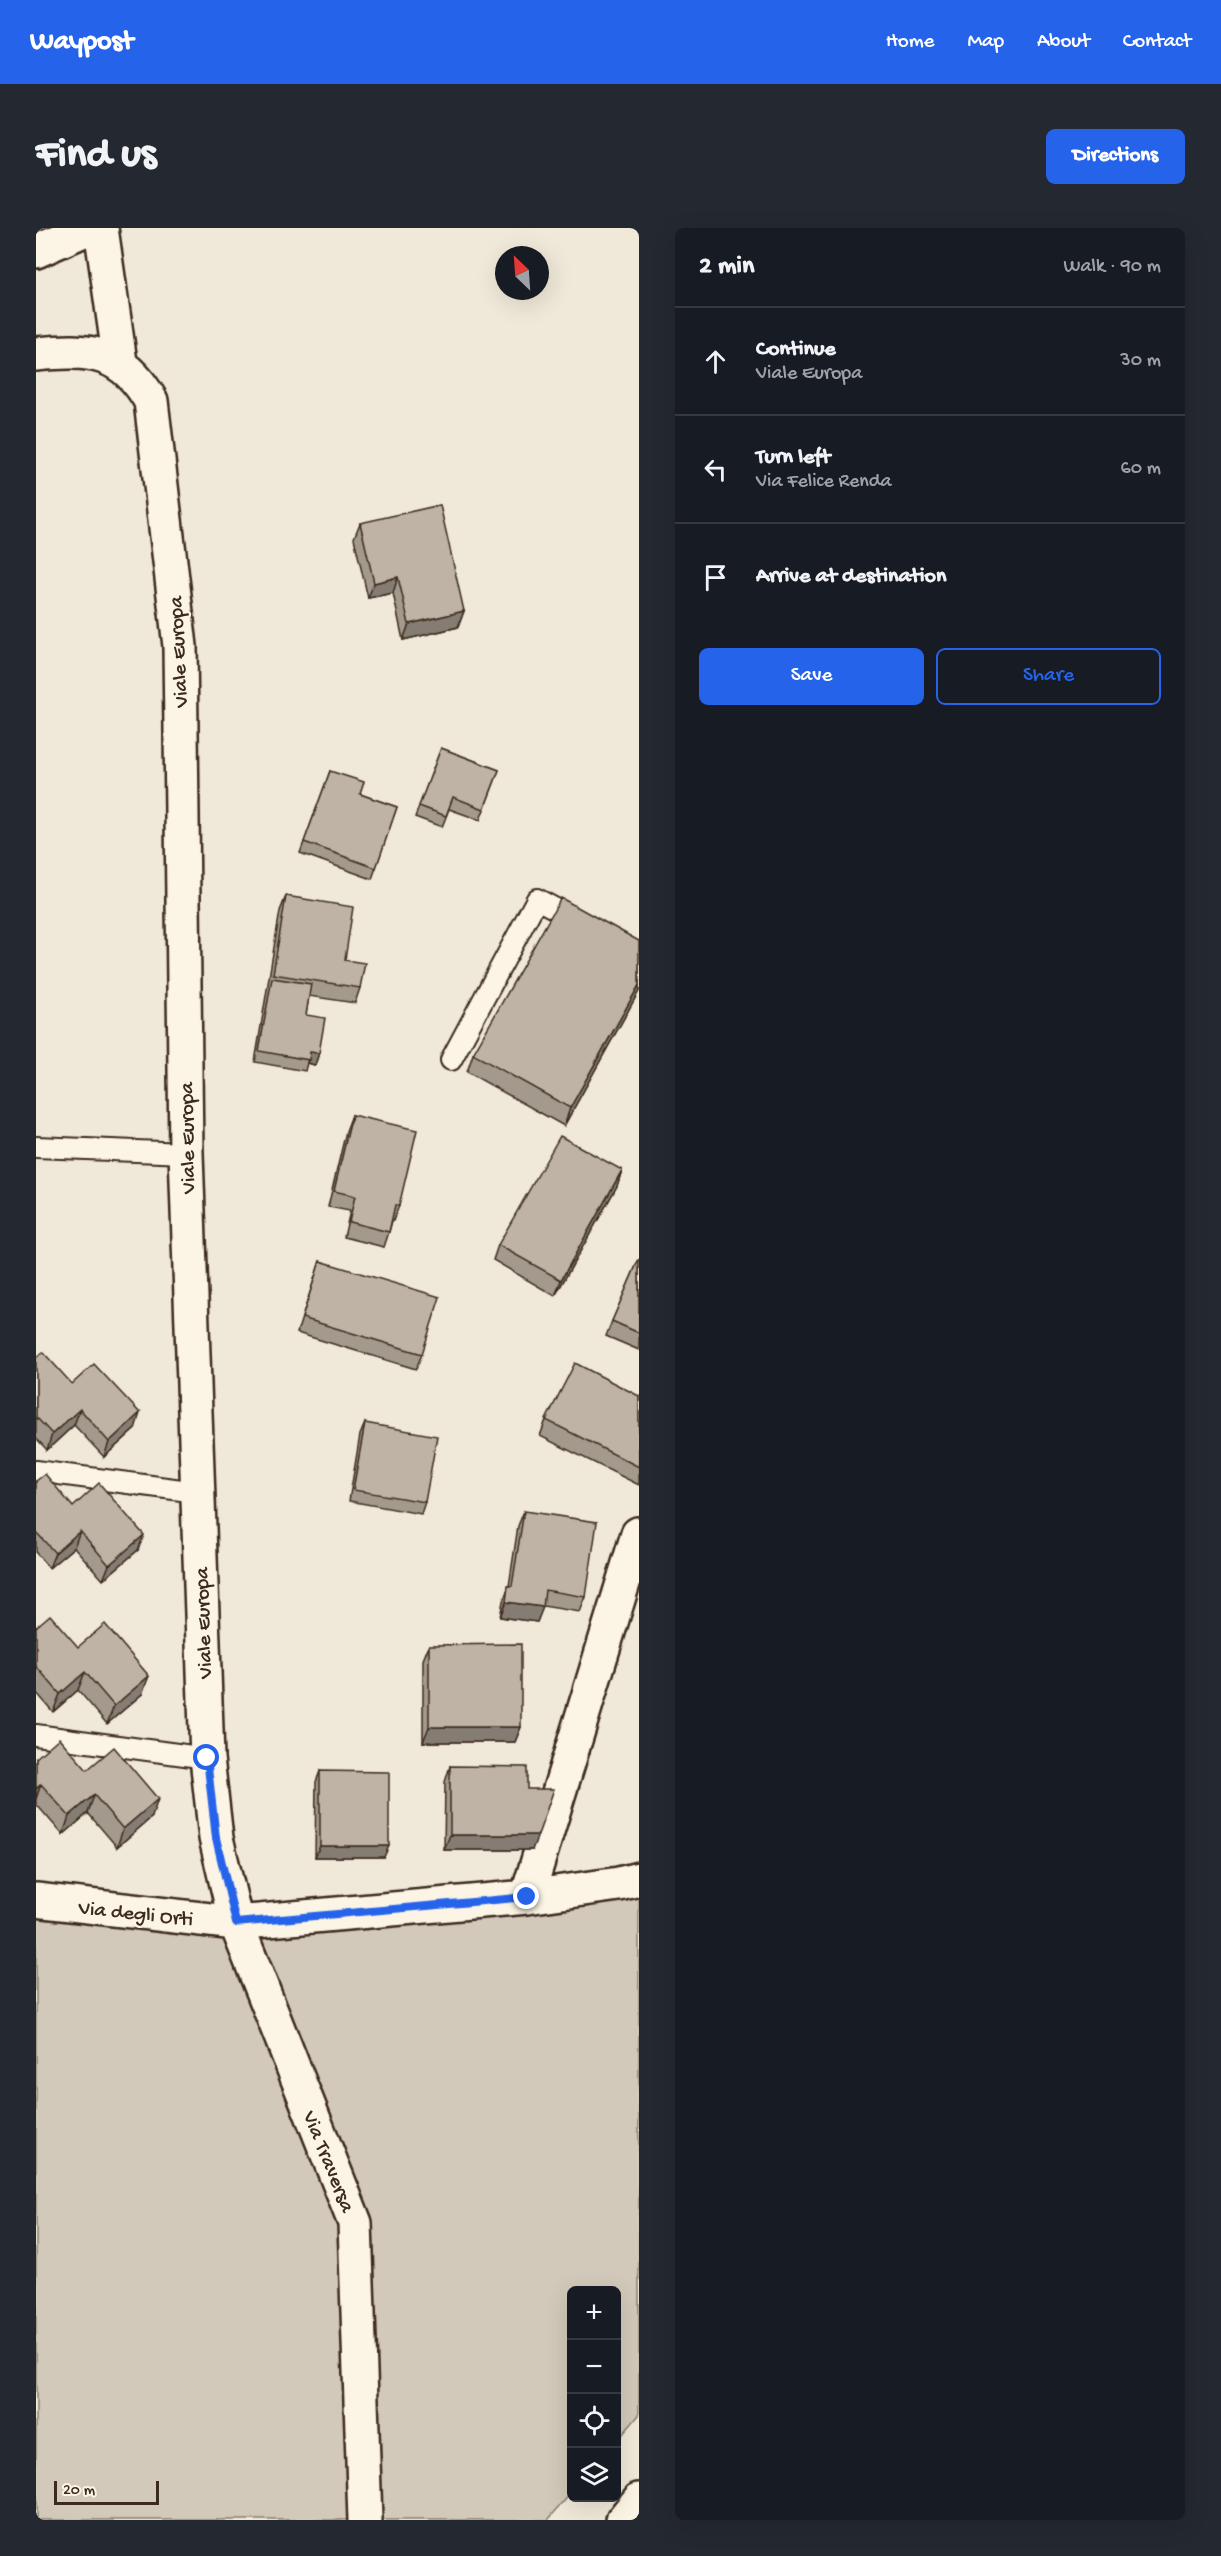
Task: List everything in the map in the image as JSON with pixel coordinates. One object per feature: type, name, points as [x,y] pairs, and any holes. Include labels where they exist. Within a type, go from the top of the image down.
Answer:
[{"type":"main road","points":[[36,251],[88,228]]},
{"type":"main road","points":[[36,354],[76,351],[120,362],[101,228]]},
{"type":"main road","name":"Viale Europa","points":[[120,362],[139,379],[151,401],[180,646],[186,1153],[207,1758],[216,1838],[236,1923]]},
{"type":"main road","points":[[527,1897],[638,1534]]},
{"type":"main road","name":"Via degli Orti","points":[[36,1900],[236,1923],[527,1897],[639,1879]]},
{"type":"main road","name":"Via Traversa","points":[[236,1923],[355,2223],[365,2520]]},
{"type":"main road","points":[[623,2520],[639,2500]]},
{"type":"lane","points":[[451,1060],[537,899],[588,927]]},
{"type":"lane","points":[[36,1147],[186,1153]]},
{"type":"lane","points":[[36,1471],[197,1492]]},
{"type":"lane","points":[[36,1735],[207,1758]]},
{"type":"shaded area","points":[[639,1890],[639,2415],[621,2436],[621,2286],[567,2286],[567,2498],[548,2520],[36,2520],[36,1914]]},
{"type":"building","points":[[440,505],[464,611],[409,624],[398,577],[374,583],[360,523]]},
{"type":"building","points":[[441,748],[499,770],[484,809],[453,797],[446,816],[419,806]]},
{"type":"building","points":[[330,771],[364,782],[360,794],[397,807],[376,868],[304,842]]},
{"type":"building","points":[[286,896],[353,907],[345,960],[365,963],[360,988],[273,974]]},
{"type":"building","points":[[561,898],[639,941],[639,985],[570,1108],[473,1054]]},
{"type":"building","points":[[272,978],[311,984],[306,1015],[325,1018],[319,1053],[310,1052],[309,1060],[259,1051]]},
{"type":"building","points":[[352,1115],[417,1130],[399,1206],[395,1205],[389,1232],[349,1222],[355,1196],[334,1191]]},
{"type":"building","points":[[560,1136],[622,1170],[561,1280],[498,1245]]},
{"type":"building","points":[[639,1259],[639,1333],[612,1321]]},
{"type":"building","points":[[320,1261],[440,1297],[422,1354],[302,1318]]},
{"type":"building","points":[[43,1352],[72,1384],[94,1364],[140,1413],[109,1442],[80,1409],[52,1434],[36,1417],[36,1358]]},
{"type":"building","points":[[575,1363],[639,1396],[639,1467],[546,1420]]},
{"type":"building","points":[[365,1423],[437,1436],[425,1502],[353,1490]]},
{"type":"building","points":[[45,1474],[73,1507],[99,1483],[144,1535],[109,1565],[80,1531],[55,1553],[36,1532],[36,1481]]},
{"type":"building","points":[[524,1511],[597,1522],[586,1597],[545,1590],[543,1607],[506,1602],[508,1586],[512,1586]]},
{"type":"building","points":[[50,1615],[78,1647],[105,1624],[149,1676],[114,1706],[85,1672],[60,1694],[36,1666],[36,1627]]},
{"type":"building","points":[[521,1644],[521,1727],[429,1727],[429,1645]]},
{"type":"building","points":[[59,1738],[87,1770],[114,1747],[158,1799],[123,1829],[94,1795],[69,1816],[41,1784],[36,1789],[36,1758]]},
{"type":"building","points":[[450,1766],[527,1767],[527,1789],[554,1789],[538,1835],[450,1835]]},
{"type":"building","points":[[320,1771],[389,1772],[389,1846],[320,1846]]},
{"type":"route","points":[[207,1758],[216,1838],[236,1923],[527,1897]]}]
